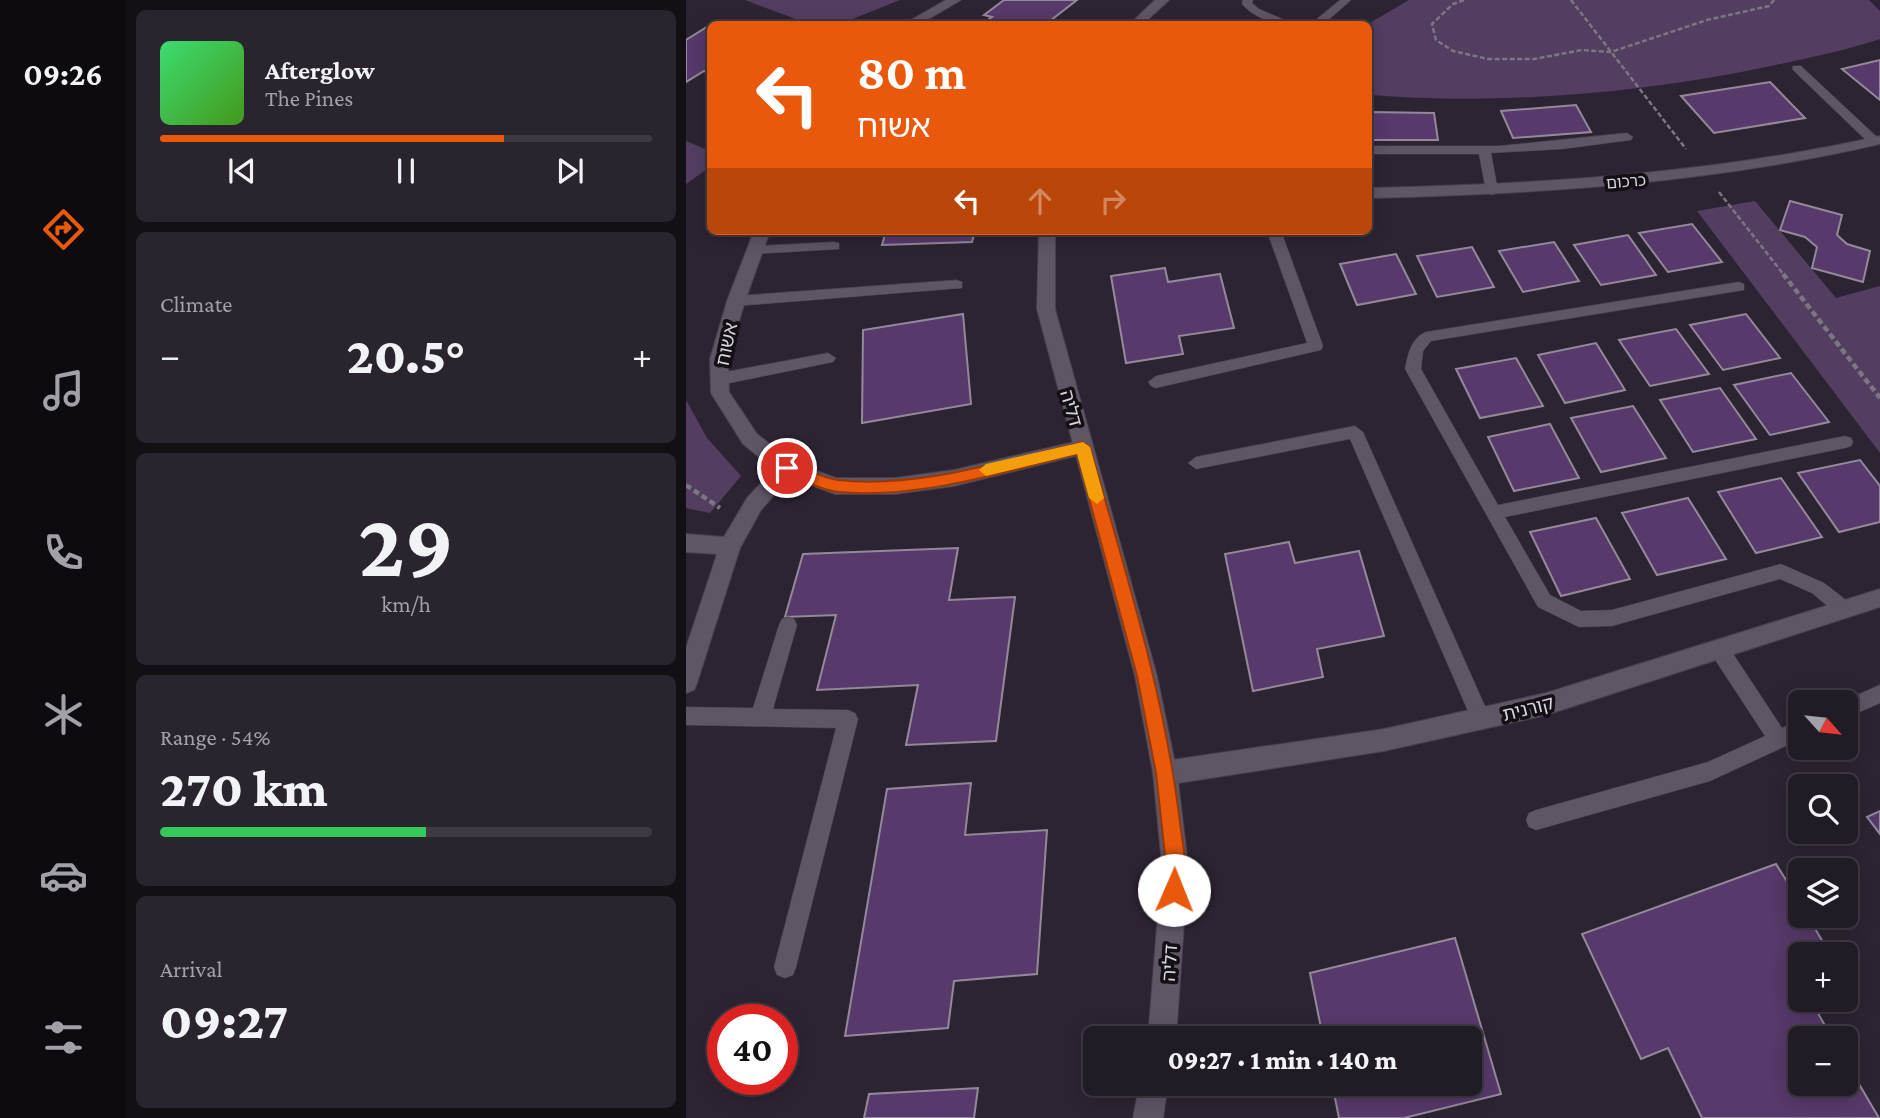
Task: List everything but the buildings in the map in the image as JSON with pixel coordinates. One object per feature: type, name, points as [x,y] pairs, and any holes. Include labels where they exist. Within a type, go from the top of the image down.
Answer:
[{"type":"street","points":[[916,21],[955,0]]},
{"type":"street","points":[[1139,21],[1163,0]]},
{"type":"street","name":"כרכום","points":[[1372,193],[1492,191],[1705,173],[1823,154],[1877,141]]},
{"type":"street","name":"אשוח","points":[[761,235],[736,301],[719,359],[720,393],[750,439],[787,468],[835,486],[895,486],[954,478],[1083,447]]},
{"type":"street","name":"דליה","points":[[1047,235],[1046,309],[1146,676],[1165,773],[1175,864],[1163,1026]]},
{"type":"street","points":[[686,683],[730,546],[754,504],[787,468]]},
{"type":"street","points":[[686,543],[730,546]]},
{"type":"street","name":"קורנית","points":[[1165,773],[1384,740],[1546,704],[1880,598]]},
{"type":"street","points":[[1148,1118],[1152,1096]]},
{"type":"lane","points":[[1248,0],[1247,4],[1255,11],[1281,21]]},
{"type":"lane","points":[[1321,21],[1346,0]]},
{"type":"lane","points":[[1797,68],[1877,141]]},
{"type":"lane","points":[[1372,150],[1484,150],[1582,144],[1627,137]]},
{"type":"lane","points":[[1484,150],[1492,191]]},
{"type":"lane","points":[[1156,382],[1316,346],[1275,235]]},
{"type":"lane","points":[[755,250],[834,246]]},
{"type":"lane","points":[[736,301],[957,285]]},
{"type":"lane","points":[[1739,287],[1426,337],[1416,350],[1413,369],[1544,601],[1578,620],[1612,618],[1781,570],[1818,588],[1844,609]]},
{"type":"lane","points":[[719,379],[828,358]]},
{"type":"lane","points":[[1196,463],[1354,432],[1481,719]]},
{"type":"lane","points":[[1495,512],[1845,442]]},
{"type":"lane","points":[[760,718],[788,625]]},
{"type":"lane","points":[[1719,649],[1778,739]]},
{"type":"lane","points":[[1858,704],[1880,694]]},
{"type":"lane","points":[[686,716],[848,719],[785,967]]},
{"type":"lane","points":[[1536,820],[1710,771],[1788,735]]},
{"type":"path","points":[[1464,0],[1453,4],[1432,24],[1436,40],[1454,51],[1489,59],[1534,59],[1582,50],[1611,52],[1707,20],[1769,6],[1774,0]]},
{"type":"path","points":[[1571,0],[1880,398]]},
{"type":"path","points":[[686,485],[696,494],[744,522]]},
{"type":"shaded area","points":[[745,0],[900,0],[848,21],[801,21]]},
{"type":"shaded area","points":[[1409,0],[1869,0],[1880,11],[1880,39],[1766,67],[1668,84],[1518,98],[1419,98],[1372,95],[1372,22]]},
{"type":"shaded area","points":[[686,141],[707,150],[707,169],[686,184]]},
{"type":"shaded area","points":[[1755,201],[1836,298],[1880,286],[1880,453],[1697,211]]},
{"type":"shaded area","points":[[686,400],[707,438],[741,476],[710,513],[686,508]]},
{"type":"slow traffic","points":[[986,470],[1083,447],[1097,498]]},
{"type":"route","points":[[787,468],[835,486],[895,486],[954,478],[1083,447],[1146,676],[1165,773],[1175,864],[1174,890]]}]
